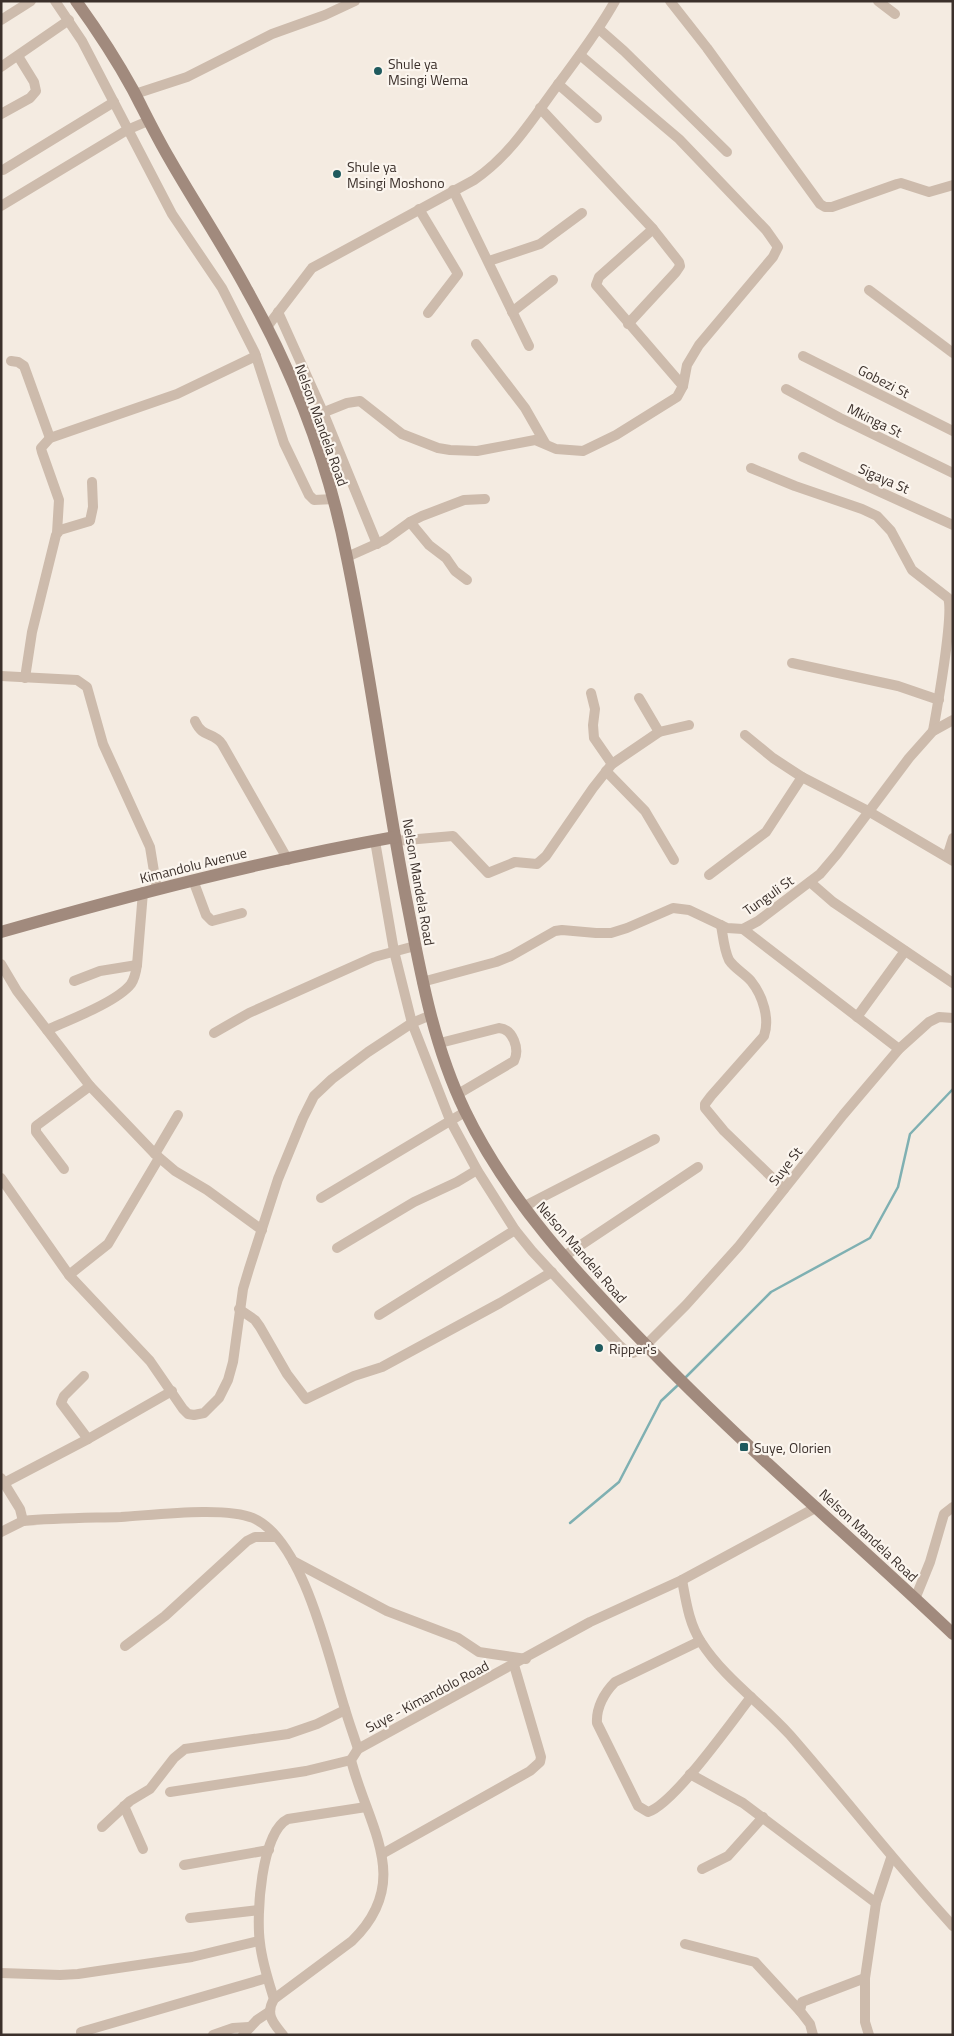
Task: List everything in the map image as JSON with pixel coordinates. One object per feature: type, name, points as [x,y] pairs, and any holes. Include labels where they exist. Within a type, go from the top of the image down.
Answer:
[{"type":"main road","name":"Nelson Mandela Road","points":[[76,1],[114,57],[148,121],[229,258],[267,327],[307,419],[334,499],[347,557],[395,839],[422,982],[440,1042],[466,1112],[523,1207],[563,1257],[693,1393],[953,1634]]},
{"type":"main road","name":"Kimandolu Avenue","points":[[1,932],[143,892],[268,862],[288,860],[375,841],[395,839]]},
{"type":"street","points":[[1,20],[31,1]]},
{"type":"street","points":[[55,1],[82,40],[172,214],[222,288],[256,356],[284,443],[309,495],[314,500],[334,499]]},
{"type":"street","points":[[135,94],[187,77],[272,34],[333,12],[355,1]]},
{"type":"street","points":[[267,327],[312,268],[419,208],[474,180],[496,163],[516,142],[580,55],[599,29],[615,1]]},
{"type":"street","points":[[670,1],[825,207],[832,207],[901,183],[929,192],[953,185]]},
{"type":"street","points":[[878,1],[895,14]]},
{"type":"street","points":[[1,67],[69,20]]},
{"type":"street","points":[[599,29],[727,152]]},
{"type":"street","points":[[307,419],[354,400],[360,401],[402,434],[424,443],[450,450],[477,451],[534,440],[565,450],[583,450],[593,447],[672,401],[683,386],[687,365],[699,345],[712,327],[773,257],[777,249],[777,243],[679,139],[580,55]]},
{"type":"street","points":[[1,114],[30,98],[36,91],[34,82],[18,56]]},
{"type":"street","points":[[558,84],[597,118]]},
{"type":"street","points":[[2,170],[114,102]]},
{"type":"street","points":[[540,108],[653,229],[680,266],[651,301],[628,324]]},
{"type":"street","points":[[1,206],[127,130],[148,121]]},
{"type":"street","points":[[453,190],[529,346]]},
{"type":"street","points":[[419,208],[458,274],[428,313]]},
{"type":"street","points":[[489,261],[540,244],[582,213]]},
{"type":"street","points":[[653,229],[599,277],[596,282],[598,289],[683,386]]},
{"type":"street","points":[[512,312],[553,280]]},
{"type":"street","points":[[869,290],[953,353]]},
{"type":"street","points":[[278,312],[377,544]]},
{"type":"street","points":[[476,344],[525,408],[545,443]]},
{"type":"street","points":[[25,678],[34,623],[57,532],[59,500],[41,448],[50,438],[176,394],[256,356]]},
{"type":"street","name":"Gobezi St","points":[[802,356],[953,431]]},
{"type":"street","points":[[11,361],[18,362],[24,366],[50,438]]},
{"type":"street","name":"Mkinga St","points":[[786,389],[840,418],[953,473]]},
{"type":"street","name":"Sigaya St","points":[[803,457],[953,525]]},
{"type":"street","points":[[751,468],[877,516],[891,531],[912,570],[948,598],[951,605],[950,616],[933,731]]},
{"type":"street","points":[[57,532],[90,521],[93,507],[92,482]]},
{"type":"street","points":[[347,557],[377,544],[410,522],[464,500],[485,499]]},
{"type":"street","points":[[410,522],[429,545],[446,558],[455,571],[467,580]]},
{"type":"street","points":[[792,663],[898,686],[939,700]]},
{"type":"street","points":[[1,676],[77,680],[87,686],[102,744],[150,846],[157,890]]},
{"type":"street","points":[[590,693],[595,710],[592,725],[594,738],[609,767],[645,811],[674,860]]},
{"type":"street","points":[[639,698],[659,732]]},
{"type":"street","name":"Tunguli St","points":[[422,982],[496,962],[511,956],[556,931],[611,932],[627,928],[673,908],[689,910],[735,930],[743,929],[758,921],[810,882],[837,854],[892,778],[933,731],[953,720]]},
{"type":"street","points":[[195,721],[200,731],[217,738],[222,744],[288,860]]},
{"type":"street","points":[[395,839],[453,836],[488,872],[515,862],[537,864],[546,856],[609,767],[659,732],[689,725]]},
{"type":"street","points":[[745,736],[773,758],[802,776],[868,811],[950,859],[953,838]]},
{"type":"street","points":[[709,875],[766,832],[802,776]]},
{"type":"street","points":[[375,841],[394,951],[412,1023],[450,1120],[477,1170],[515,1230],[626,1351],[633,1353],[646,1345]]},
{"type":"street","points":[[193,880],[206,915],[212,921],[216,922],[242,913]]},
{"type":"street","points":[[810,882],[832,902],[953,983]]},
{"type":"street","points":[[47,1030],[121,994],[131,984],[137,965],[143,892]]},
{"type":"street","points":[[720,925],[728,958],[751,981],[761,997],[766,1012],[766,1031],[764,1036],[710,1096],[705,1104],[705,1108],[708,1114],[724,1131],[784,1189]]},
{"type":"street","points":[[743,929],[899,1050]]},
{"type":"street","points":[[214,1033],[276,1001],[374,957],[415,946]]},
{"type":"street","points":[[857,1017],[905,951]]},
{"type":"street","points":[[1,964],[17,991],[90,1086],[157,1156],[175,1171],[207,1190],[262,1230]]},
{"type":"street","points":[[74,981],[100,971],[137,965]]},
{"type":"street","points":[[1,1178],[69,1275],[150,1362],[183,1409],[188,1414],[204,1413],[219,1398],[228,1380],[233,1362],[243,1289],[278,1179],[314,1096],[332,1079],[368,1052],[412,1023],[431,1015]]},
{"type":"street","name":"Suye St","points":[[646,1345],[722,1265],[843,1115],[899,1050],[929,1022],[939,1017],[953,1018]]},
{"type":"street","points":[[440,1042],[499,1028],[509,1031],[517,1051],[514,1061],[458,1094]]},
{"type":"street","points":[[64,1169],[36,1132],[36,1126],[90,1086]]},
{"type":"street","points":[[322,1198],[466,1112]]},
{"type":"street","points":[[69,1275],[108,1244],[178,1115]]},
{"type":"street","points":[[523,1207],[655,1139]]},
{"type":"street","points":[[563,1257],[698,1167]]},
{"type":"street","points":[[337,1248],[414,1202],[457,1182],[477,1170]]},
{"type":"street","points":[[379,1315],[515,1230]]},
{"type":"street","points":[[239,1309],[260,1327],[287,1374],[306,1399],[354,1376],[382,1367],[500,1303],[552,1272]]},
{"type":"street","points":[[84,1376],[64,1396],[62,1403],[88,1439]]},
{"type":"street","points":[[22,1520],[20,1510],[3,1480],[88,1439],[172,1391]]},
{"type":"street","name":"Suye - Kimandolo Road","points":[[352,1760],[358,1749],[526,1659],[590,1622],[682,1580],[817,1506]]},
{"type":"street","points":[[915,1599],[930,1562],[944,1514],[953,1507]]},
{"type":"street","points":[[1,1532],[22,1520],[188,1513],[235,1514],[253,1518],[265,1525],[293,1561],[320,1622],[358,1749]]},
{"type":"street","points":[[125,1646],[165,1616],[247,1541],[255,1537],[276,1537]]},
{"type":"street","points":[[293,1561],[386,1611],[458,1638],[479,1652],[526,1659]]},
{"type":"street","points":[[682,1580],[686,1605],[700,1641],[715,1662],[789,1734],[891,1858],[953,1926]]},
{"type":"street","points":[[700,1641],[615,1682],[606,1693],[596,1715],[597,1723],[633,1800],[638,1806],[644,1811],[654,1810],[679,1788],[751,1697]]},
{"type":"street","points":[[382,1854],[530,1771],[540,1762],[541,1757],[514,1665]]},
{"type":"street","points":[[102,1827],[124,1806],[150,1788],[174,1758],[186,1749],[288,1734],[317,1724],[345,1710]]},
{"type":"street","points":[[170,1792],[306,1771],[352,1760],[382,1854],[384,1887],[376,1908],[363,1930],[274,1999],[269,2012],[246,2031],[233,2028],[213,2035]]},
{"type":"street","points":[[690,1774],[726,1792],[763,1817],[876,1903]]},
{"type":"street","points":[[124,1806],[143,1848]]},
{"type":"street","points":[[274,1999],[267,1978],[259,1941],[259,1910],[269,1850],[274,1834],[285,1821],[293,1818],[366,1807]]},
{"type":"street","points":[[702,1869],[728,1856],[763,1817]]},
{"type":"street","points":[[184,1865],[269,1850]]},
{"type":"street","points":[[869,2035],[865,2022],[866,1978],[876,1903],[891,1858]]},
{"type":"street","points":[[190,1918],[259,1910]]},
{"type":"street","points":[[1,1973],[78,1974],[166,1961],[239,1947],[259,1941]]},
{"type":"street","points":[[685,1944],[754,1962],[800,2011],[810,2024],[813,2035]]},
{"type":"street","points":[[81,2032],[267,1978]]},
{"type":"street","points":[[800,2011],[802,2002],[807,1999],[866,1978]]},
{"type":"street","points":[[269,2012],[283,2035]]},
{"type":"waterway","points":[[684,1379],[771,1292],[870,1238],[898,1187],[910,1134],[953,1089]]},
{"type":"waterway","points":[[570,1523],[619,1482],[661,1401],[678,1385]]},
{"type":"place","name":"Shule ya Msingi Wema","points":[[378,71]]},
{"type":"place","name":"Shule ya Msingi Moshono","points":[[337,174]]},
{"type":"place","name":"Ripper's","points":[[599,1348]]},
{"type":"place","name":"Suye, Olorien","points":[[744,1447]]}]
